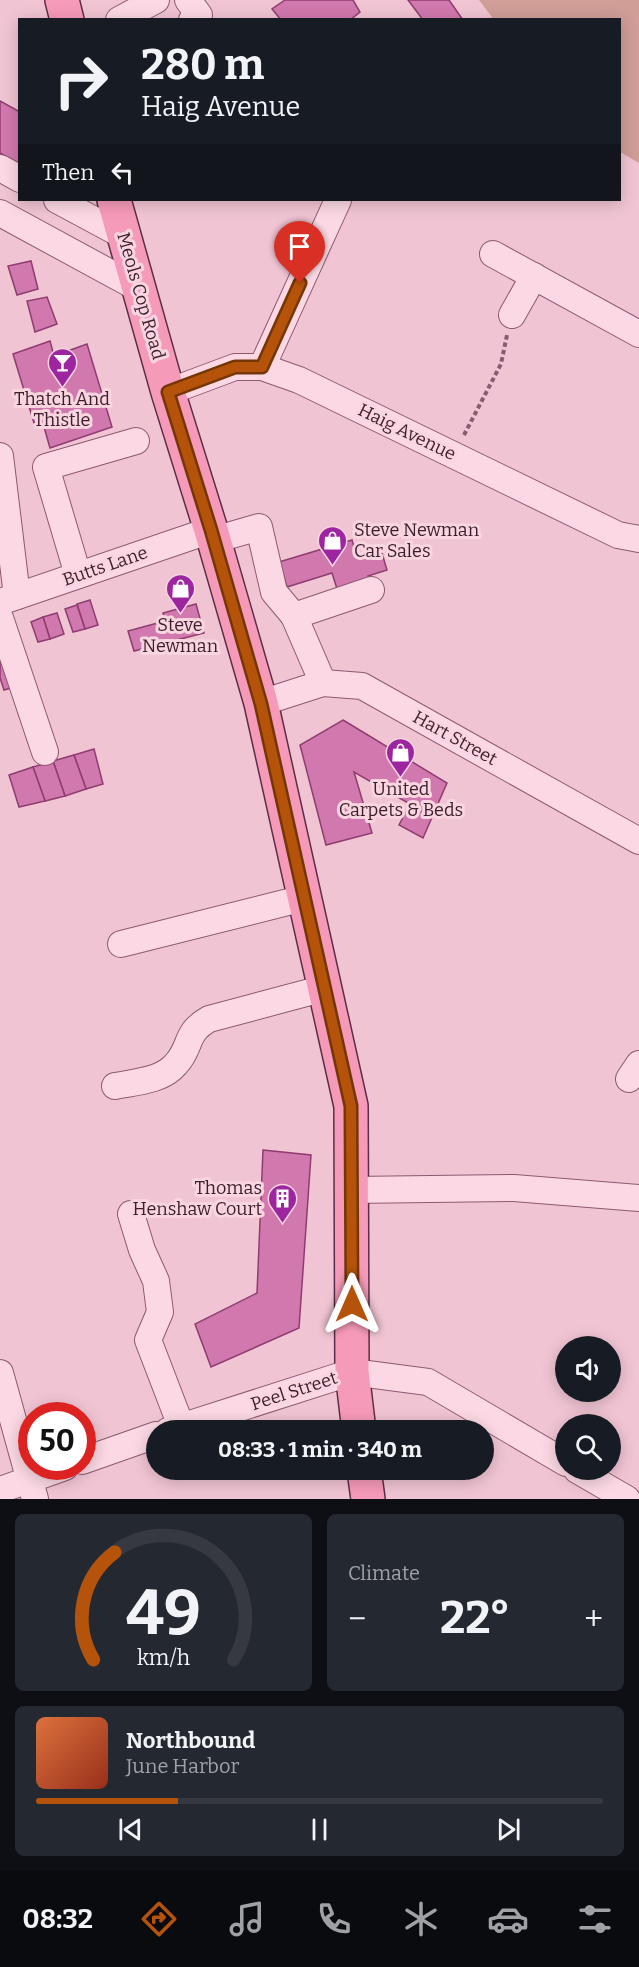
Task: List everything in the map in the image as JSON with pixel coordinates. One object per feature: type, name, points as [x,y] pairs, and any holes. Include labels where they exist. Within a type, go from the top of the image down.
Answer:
[{"type":"main road","points":[[62,0],[66,18]]},
{"type":"main road","name":"Meols Cop Road","points":[[114,201],[168,392],[261,704],[351,1106],[352,1372],[359,1420]]},
{"type":"main road","points":[[365,1480],[368,1499]]},
{"type":"street","points":[[123,18],[156,0]]},
{"type":"street","points":[[188,0],[199,15],[195,18]]},
{"type":"street","points":[[0,168],[18,178]]},
{"type":"street","points":[[59,201],[124,236]]},
{"type":"street","points":[[262,367],[338,201]]},
{"type":"street","points":[[0,213],[138,288]]},
{"type":"street","points":[[494,254],[639,334]]},
{"type":"street","points":[[512,315],[534,276]]},
{"type":"street","name":"Haig Avenue","points":[[168,392],[235,367],[262,367],[299,380],[618,535],[639,539]]},
{"type":"street","points":[[78,575],[46,467],[136,441]]},
{"type":"street","points":[[0,456],[8,599]]},
{"type":"street","name":"Butts Lane","points":[[8,599],[78,575],[212,535],[259,527],[274,592],[294,616]]},
{"type":"street","points":[[323,683],[294,616],[371,590]]},
{"type":"street","points":[[0,618],[45,752]]},
{"type":"street","name":"Hart Street","points":[[261,704],[323,683],[362,686],[639,841]]},
{"type":"street","points":[[121,944],[304,898]]},
{"type":"street","points":[[115,1086],[159,1077],[168,1072],[181,1057],[193,1031],[209,1019],[325,988]]},
{"type":"street","points":[[351,1190],[514,1188],[639,1198]]},
{"type":"street","points":[[131,1214],[142,1250],[156,1281],[160,1312],[148,1340],[172,1420]]},
{"type":"street","points":[[352,1372],[428,1382],[555,1457]]},
{"type":"street","name":"Peel Street","points":[[203,1420],[352,1372]]},
{"type":"street","points":[[0,1373],[33,1489]]},
{"type":"street","points":[[96,1456],[146,1439]]},
{"type":"street","points":[[0,1490],[33,1489],[46,1480]]},
{"type":"street","points":[[594,1480],[627,1499]]},
{"type":"path","points":[[454,454],[501,364],[512,315]]},
{"type":"shaded area","points":[[479,0],[639,0],[639,163],[621,153],[621,18],[490,18],[492,17]]},
{"type":"building","points":[[285,0],[353,0],[360,12],[352,18],[279,18],[272,9]]},
{"type":"building","points":[[408,0],[449,0],[462,18],[422,18]]},
{"type":"building","points":[[0,101],[18,111],[18,163],[0,153]]},
{"type":"building","points":[[31,261],[38,289],[17,295],[8,266]]},
{"type":"building","points":[[47,297],[57,324],[35,332],[27,301]]},
{"type":"building","name":"Thatch And Thistle","points":[[50,341],[54,356],[87,344],[112,427],[50,448],[42,420],[34,423],[13,354]]},
{"type":"building","name":"Steve Newman Car Sales","points":[[352,540],[357,557],[381,550],[387,570],[368,576],[370,582],[338,592],[332,573],[287,587],[279,562]]},
{"type":"building","points":[[90,600],[98,625],[85,629],[77,604]]},
{"type":"building","points":[[196,604],[204,633],[134,651],[128,631],[165,621],[163,613]]},
{"type":"building","points":[[77,605],[85,629],[73,632],[65,609]]},
{"type":"building","points":[[57,613],[64,634],[50,639],[43,617]]},
{"type":"building","points":[[43,617],[50,639],[38,642],[31,622]]},
{"type":"building","points":[[0,648],[18,686],[4,690],[0,678]]},
{"type":"building","name":"United Carpets & Beds","points":[[343,720],[447,783],[423,838],[399,825],[410,804],[354,772],[372,833],[326,845],[300,745]]},
{"type":"building","points":[[94,749],[103,784],[86,789],[74,755]]},
{"type":"building","points":[[74,755],[86,789],[65,796],[53,761]]},
{"type":"building","points":[[53,761],[65,796],[45,801],[33,767]]},
{"type":"building","points":[[33,767],[45,801],[19,807],[9,775]]},
{"type":"building","name":"Thomas Henshaw Court","points":[[263,1150],[311,1155],[299,1328],[211,1367],[195,1324],[257,1293]]},
{"type":"place","name":"Thatch And Thistle","points":[[62,388]]},
{"type":"place","name":"Steve Newman Car Sales","points":[[333,566]]},
{"type":"place","name":"Steve Newman","points":[[180,614]]},
{"type":"place","name":"United Carpets & Beds","points":[[401,778]]},
{"type":"place","name":"Thomas Henshaw Court","points":[[283,1224]]},
{"type":"route","points":[[300,283],[262,367],[235,367],[168,392],[261,704],[351,1106],[352,1304]]}]
